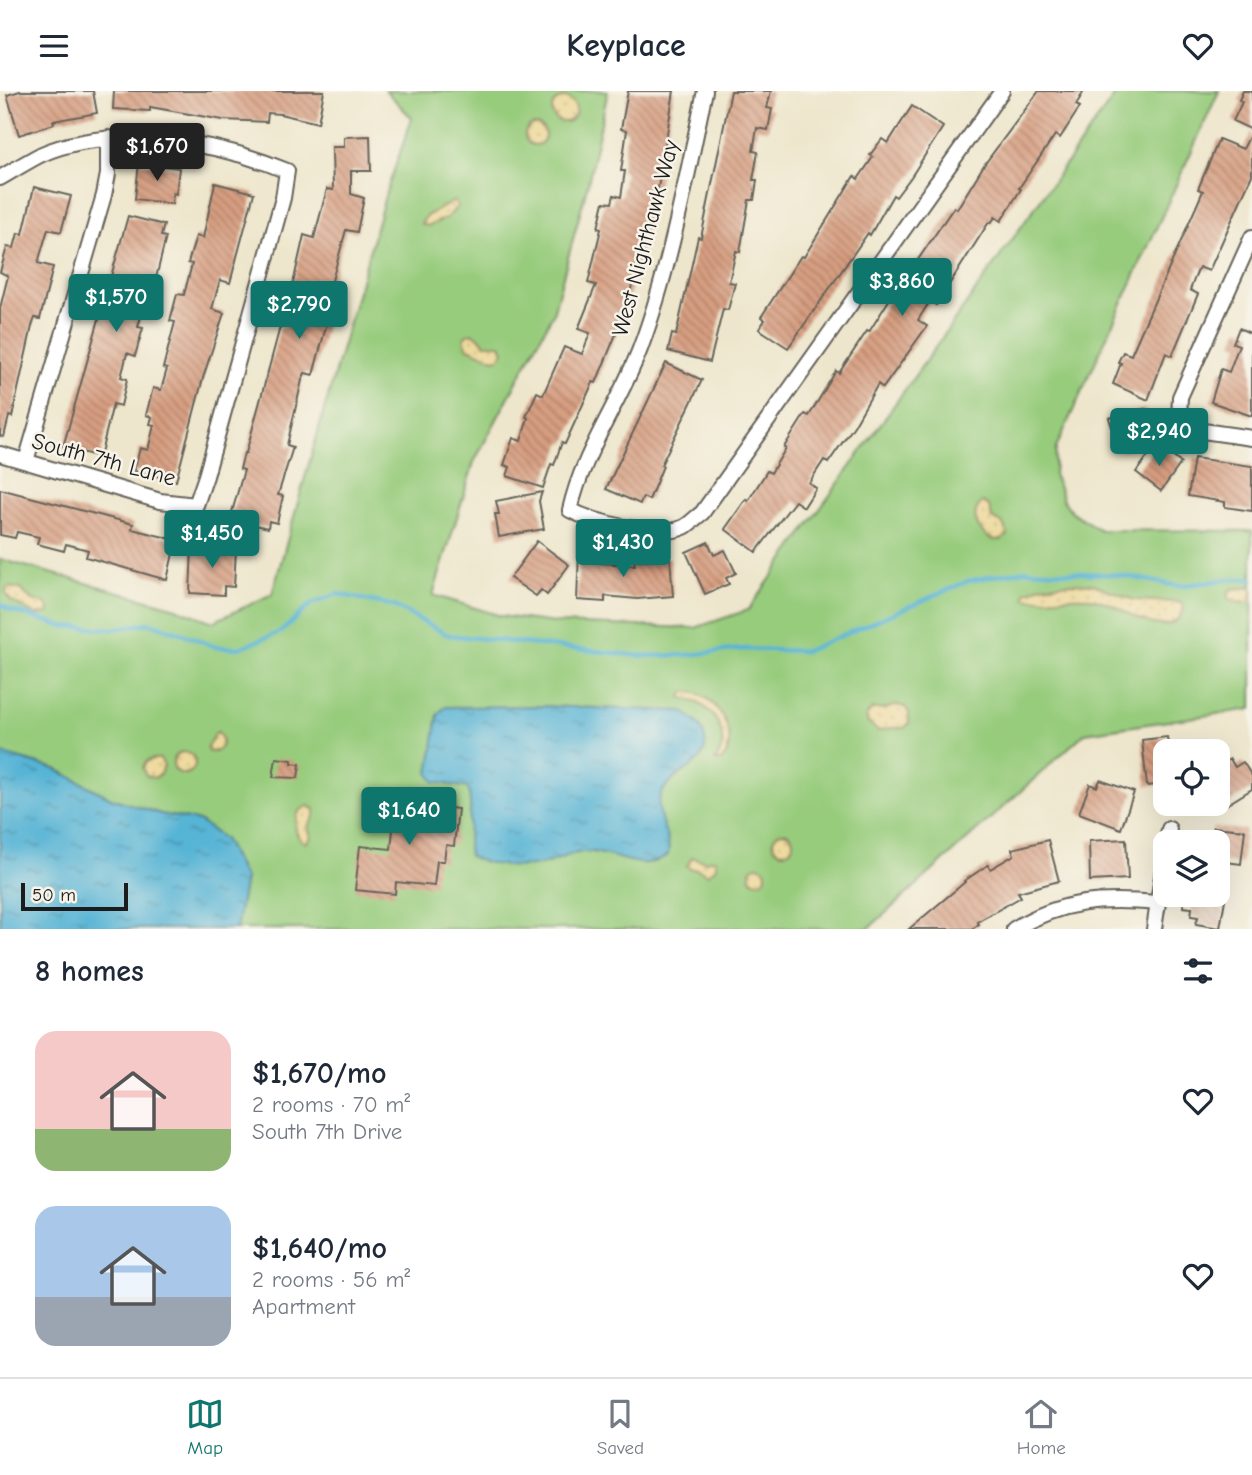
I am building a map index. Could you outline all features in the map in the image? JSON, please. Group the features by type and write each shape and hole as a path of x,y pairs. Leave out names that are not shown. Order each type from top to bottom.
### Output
{"street":[{"name":"West Nighthawk Way","path":"705,91 683,195 640,349 576,483 570,510 587,519 666,532 684,527 702,513 1003,91"},
{"name":"South 7th Lane","path":"0,454 160,501 196,505 206,477 283,198 287,171 229,152 173,142 108,138"},
{"path":"0,178 43,154 108,138 108,174 104,195 26,461"},
{"path":"1252,237 1180,397 1179,419 1196,430 1252,438"},
{"path":"1014,929 1032,918 1085,902 1111,899 1153,903"},
{"path":"1154,929 1157,907"}],"green space":[{"path":"386,91 608,91 588,183 553,314 474,462 433,595 501,616 555,623 695,628 748,610 1118,91 1219,91 1056,448 1054,474 1063,500 1072,512 1100,530 1252,531 1252,709 1085,733 868,929 0,929 0,559 173,607 213,622 272,594 385,196 412,118"}],"sand":[{"path":"564,98 573,101 576,110 573,119 564,122 555,119 552,110 555,101"},
{"path":"535,125 542,128 545,135 542,142 535,145 528,142 525,135 528,128"},
{"path":"454,201 458,206 447,218 428,226 421,224 426,216"},
{"path":"471,333 485,344 501,344 504,352 501,357 494,359 468,348 464,340 466,335"},
{"path":"983,502 989,506 992,518 1002,523 1008,535 1001,540 994,540 984,534 977,524 976,512"},
{"path":"1093,584 1134,600 1178,602 1184,609 1178,619 1171,624 1162,625 1153,624 1113,605 1089,598 1025,598 1026,592 1041,586"},
{"path":"10,587 20,589 32,600 45,603 49,613 36,615 11,601 6,595 6,590"},
{"path":"1252,587 1252,603 1236,602 1229,598 1228,593 1232,589"},
{"path":"685,692 707,698 723,717 729,741 727,752 721,761 715,761 722,745 717,721 706,708 681,697"},
{"path":"897,705 905,707 909,713 909,724 904,728 878,731 868,723 866,716 872,709"},
{"path":"218,732 222,739 221,746 209,752 207,748"},
{"path":"184,752 192,755 195,763 192,771 184,774 176,771 173,763 176,755"},
{"path":"151,759 160,759 164,766 161,773 155,778 146,776 143,769 145,764"},
{"path":"308,806 315,809 315,815 308,827 311,837 306,843 297,833 296,820 299,811"},
{"path":"783,832 790,835 793,842 790,849 783,852 776,849 773,842 776,835"},
{"path":"692,857 704,861 716,859 716,867 708,874 690,869 687,866"},
{"path":"755,866 761,866 766,874 764,880 755,882 750,877 750,871"}],"water":[{"path":"544,706 682,711 697,723 704,735 704,750 693,765 668,784 659,802 668,842 668,855 650,863 640,863 601,853 584,852 521,867 493,864 469,856 468,788 435,782 429,774 438,714 445,707"},
{"path":"0,753 56,769 111,798 161,814 199,821 224,839 245,879 236,929 0,929"}],"building":[{"path":"20,91 93,91 97,113 53,121 54,124 19,135 7,95"},
{"path":"114,91 324,91 318,123 268,113 267,122 223,120 150,107 150,111 113,109"},
{"path":"628,91 674,91 658,188 655,188 626,310 596,383 593,382 565,444 562,442 543,488 507,476 510,467 504,465 513,438 521,441 528,418 526,417 537,392 543,395 564,347 582,354 590,333 578,329 596,285 588,283 601,229 598,228 604,202 612,203 614,195 621,197 625,171 621,171 627,130 621,129"},
{"path":"731,91 771,91 767,108 772,109 768,130 757,128 753,151 758,152 753,180 757,180 754,200 749,200 740,252 736,251 729,282 735,283 728,310 723,309 710,362 668,351 672,334 676,335 698,237 701,238"},
{"path":"1039,91 1084,91 1076,105 1080,107 1060,138 1055,135 1019,188 1021,189 1001,221 995,217 989,222 936,305 930,301 918,320 927,326 883,388 878,384 854,426 828,463 824,460 809,483 816,488 804,507 795,501 756,552 725,529 746,499 748,501 767,471 771,473 805,414 809,416 836,371 839,373 867,331 869,332 913,262 915,264 954,207 957,209 984,165"},
{"path":"1243,91 1252,91 1252,130 1233,121 1242,102 1239,100"},
{"path":"912,106 943,127 911,177 896,197 893,195 870,235 868,233 788,348 759,329 765,320 761,317 801,256 804,257 854,176 858,179 882,139 888,143"},
{"path":"1252,131 1252,175 1209,271 1199,267 1190,290 1198,294 1172,356 1166,353 1148,400 1113,384 1121,363 1118,362 1123,352 1131,355 1203,191 1198,189 1219,139 1243,149"},
{"path":"370,136 371,171 351,171 351,194 364,198 357,232 346,230 329,284 323,311 330,312 313,375 305,373 302,380 287,445 293,447 278,495 283,496 277,523 269,521 268,528 230,519 244,470 240,469 244,453 280,327 283,328 304,235 314,238 327,189 333,190 332,147 344,147 344,137"},
{"path":"139,163 179,168 172,204 135,199"},
{"path":"215,183 254,193 230,283 220,280 212,309 224,313 203,378 176,481 134,471 140,448 148,450 154,425 150,424 152,417 146,415 153,388 161,390 167,369 163,368 175,322 170,321 177,294 184,295 192,264 188,263 196,236 203,238"},
{"path":"34,187 71,196 61,232 48,229 38,263 53,267 40,319 35,318 32,326 12,417 9,416 4,437 0,436 0,308 8,276 0,272 7,247 14,248 18,233 23,234"},
{"path":"128,216 164,225 161,236 166,237 149,307 144,306 138,327 143,328 135,356 127,353 121,377 127,379 121,406 113,404 100,457 63,447"},
{"path":"1239,328 1252,334 1252,416 1211,402 1221,369 1229,372 1239,345 1233,343"},
{"path":"666,363 702,380 661,465 663,466 649,500 643,497 640,504 606,489"},
{"path":"1145,409 1153,443 1120,451 1109,418"},
{"path":"1157,444 1181,463 1161,491 1136,472"},
{"path":"1194,458 1252,466 1252,511 1225,507 1225,502 1188,496"},
{"path":"0,489 133,524 132,529 176,540 167,580 86,557 88,550 66,544 64,551 37,544 39,537 17,532 15,538 0,535"},
{"path":"542,492 539,501 544,529 499,537 496,501"},
{"path":"537,541 569,565 547,595 541,590 536,596 510,578"},
{"path":"708,542 714,555 725,550 736,573 726,578 729,584 705,594 686,552"},
{"path":"192,547 236,549 234,587 224,586 224,595 190,593"},
{"path":"579,551 600,552 600,563 635,565 634,561 670,558 673,596 637,599 605,596 605,602 577,600"},
{"path":"1167,737 1153,739 1153,785 1147,786 1142,740"},
{"path":"276,758 300,764 298,778 273,777"},
{"path":"1230,759 1235,767 1243,762 1252,776 1252,789 1230,803"},
{"path":"1100,780 1134,792 1121,829 1079,813 1090,784 1097,787"},
{"path":"421,794 444,797 443,807 458,809 454,846 446,845 444,861 437,861 434,886 396,882 395,894 355,890 360,846 391,849 396,801 420,804"},
{"path":"1213,827 1245,830 1241,864 1230,863 1230,830 1213,830"},
{"path":"1126,839 1128,879 1090,881 1089,841"},
{"path":"1048,840 1059,881 1018,892 1021,897 977,922 979,924 972,929 909,929 964,881 988,865 990,869 1014,855 1012,849"},
{"path":"1183,907 1224,907 1220,928 1196,924 1198,917 1191,916 1192,908"}],"waterway":[{"path":"0,604 10,610 62,626 113,629 149,623 216,647 239,648 281,632 311,604 338,594 394,606 448,635 641,656 687,655 743,649 806,651 968,581 1026,570 1118,575 1179,586 1252,579"}]}
